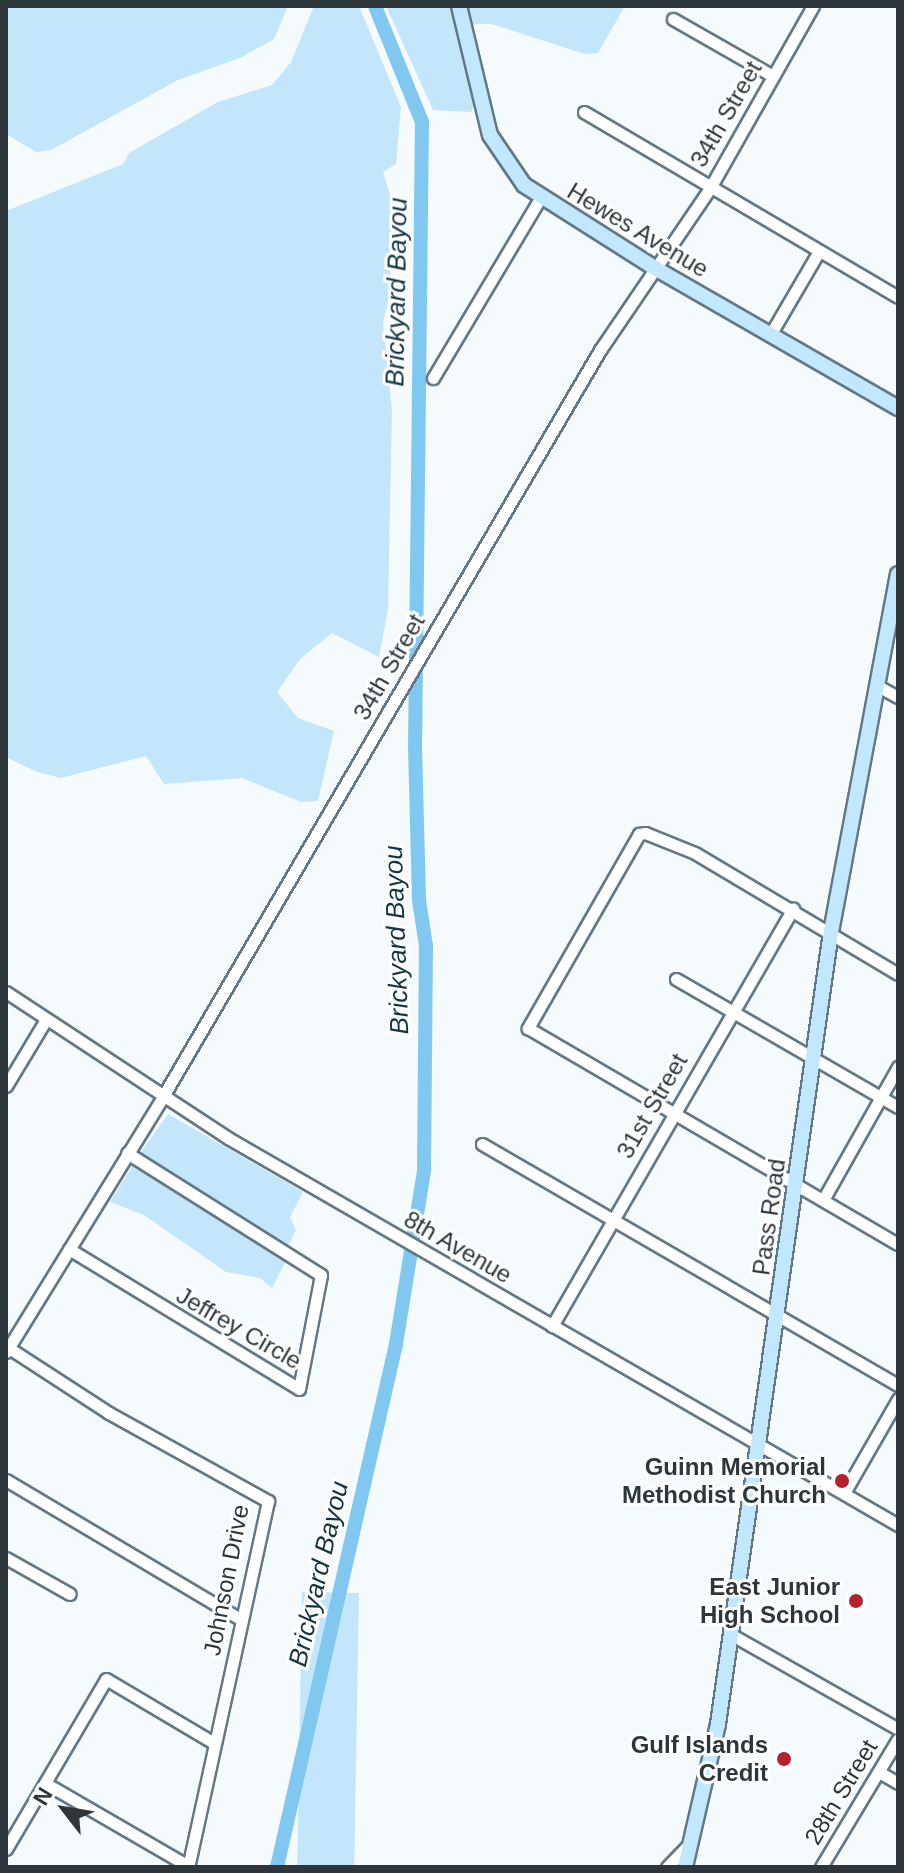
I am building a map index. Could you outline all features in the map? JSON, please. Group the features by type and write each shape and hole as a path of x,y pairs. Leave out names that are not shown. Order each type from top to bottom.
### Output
{"main road":[{"name":"Hewes Avenue","path":"459,6 490,135 514,175 541,197 653,267 898,408"},
{"name":"Pass Road","path":"685,1867 732,1635 831,932 898,574"}],"street":[{"name":"34th Street","path":"7,1350 162,1098 653,267 710,188 813,6"},
{"path":"673,19 773,76"},
{"path":"584,112 898,297"},
{"path":"433,378 541,197"},
{"path":"770,335 819,251"},
{"path":"876,685 898,697"},
{"path":"898,974 695,853 645,833 631,847 528,1028 671,1115 898,1244"},
{"name":"31st Street","path":"552,1326 671,1115 793,909"},
{"path":"676,979 898,1107"},
{"name":"8th Avenue","path":"6,992 162,1098 427,1255 759,1442 898,1525"},
{"path":"6,1086 45,1021"},
{"path":"823,1200 898,1067"},
{"path":"482,1144 898,1385"},
{"name":"Jeffrey Circle","path":"69,1249 299,1389 321,1275 127,1153"},
{"name":"Johnson Drive","path":"7,1350 109,1413 268,1501 188,1867"},
{"path":"844,1493 898,1399"},
{"path":"6,1480 242,1620"},
{"path":"6,1558 70,1594"},
{"path":"732,1635 898,1729"},
{"path":"6,1849 11,1830 45,1783 106,1679 214,1743"},
{"name":"28th Street","path":"821,1867 898,1739"},
{"path":"879,1772 898,1783"},
{"path":"45,1783 188,1867"},
{"path":"667,1867 689,1844"}],"shaded area":[{"path":"6,6 288,6 274,39 240,58 178,80 51,150 36,152 6,134"},
{"path":"314,6 359,6 401,107 396,164 383,172 391,198 390,293 383,323 392,411 388,609 379,657 332,633 300,659 277,692 298,718 334,731 318,801 301,802 242,778 164,784 146,756 61,778 37,772 6,757 6,211 123,164 129,153 218,102 272,85 291,62"},
{"path":"386,6 454,6 475,104 471,112 433,110"},
{"path":"463,6 625,6 598,53 585,54 492,24 467,24"},
{"path":"168,1114 303,1192 290,1217 296,1230 287,1248 140,1153"},
{"path":"133,1165 287,1259 272,1288 260,1278 226,1272 144,1215 110,1202"},
{"path":"302,1592 359,1593 354,1867 297,1867"}],"waterway":[{"name":"Brickyard Bayou","path":"277,1867 396,1344 424,1171 426,946 419,900 415,747 422,122 375,6"}],"place":[{"name":"Guinn Memorial Methodist Church","path":"842,1481"},
{"name":"East Junior High School","path":"856,1601"},
{"name":"Gulf Islands Credit","path":"784,1759"}]}
